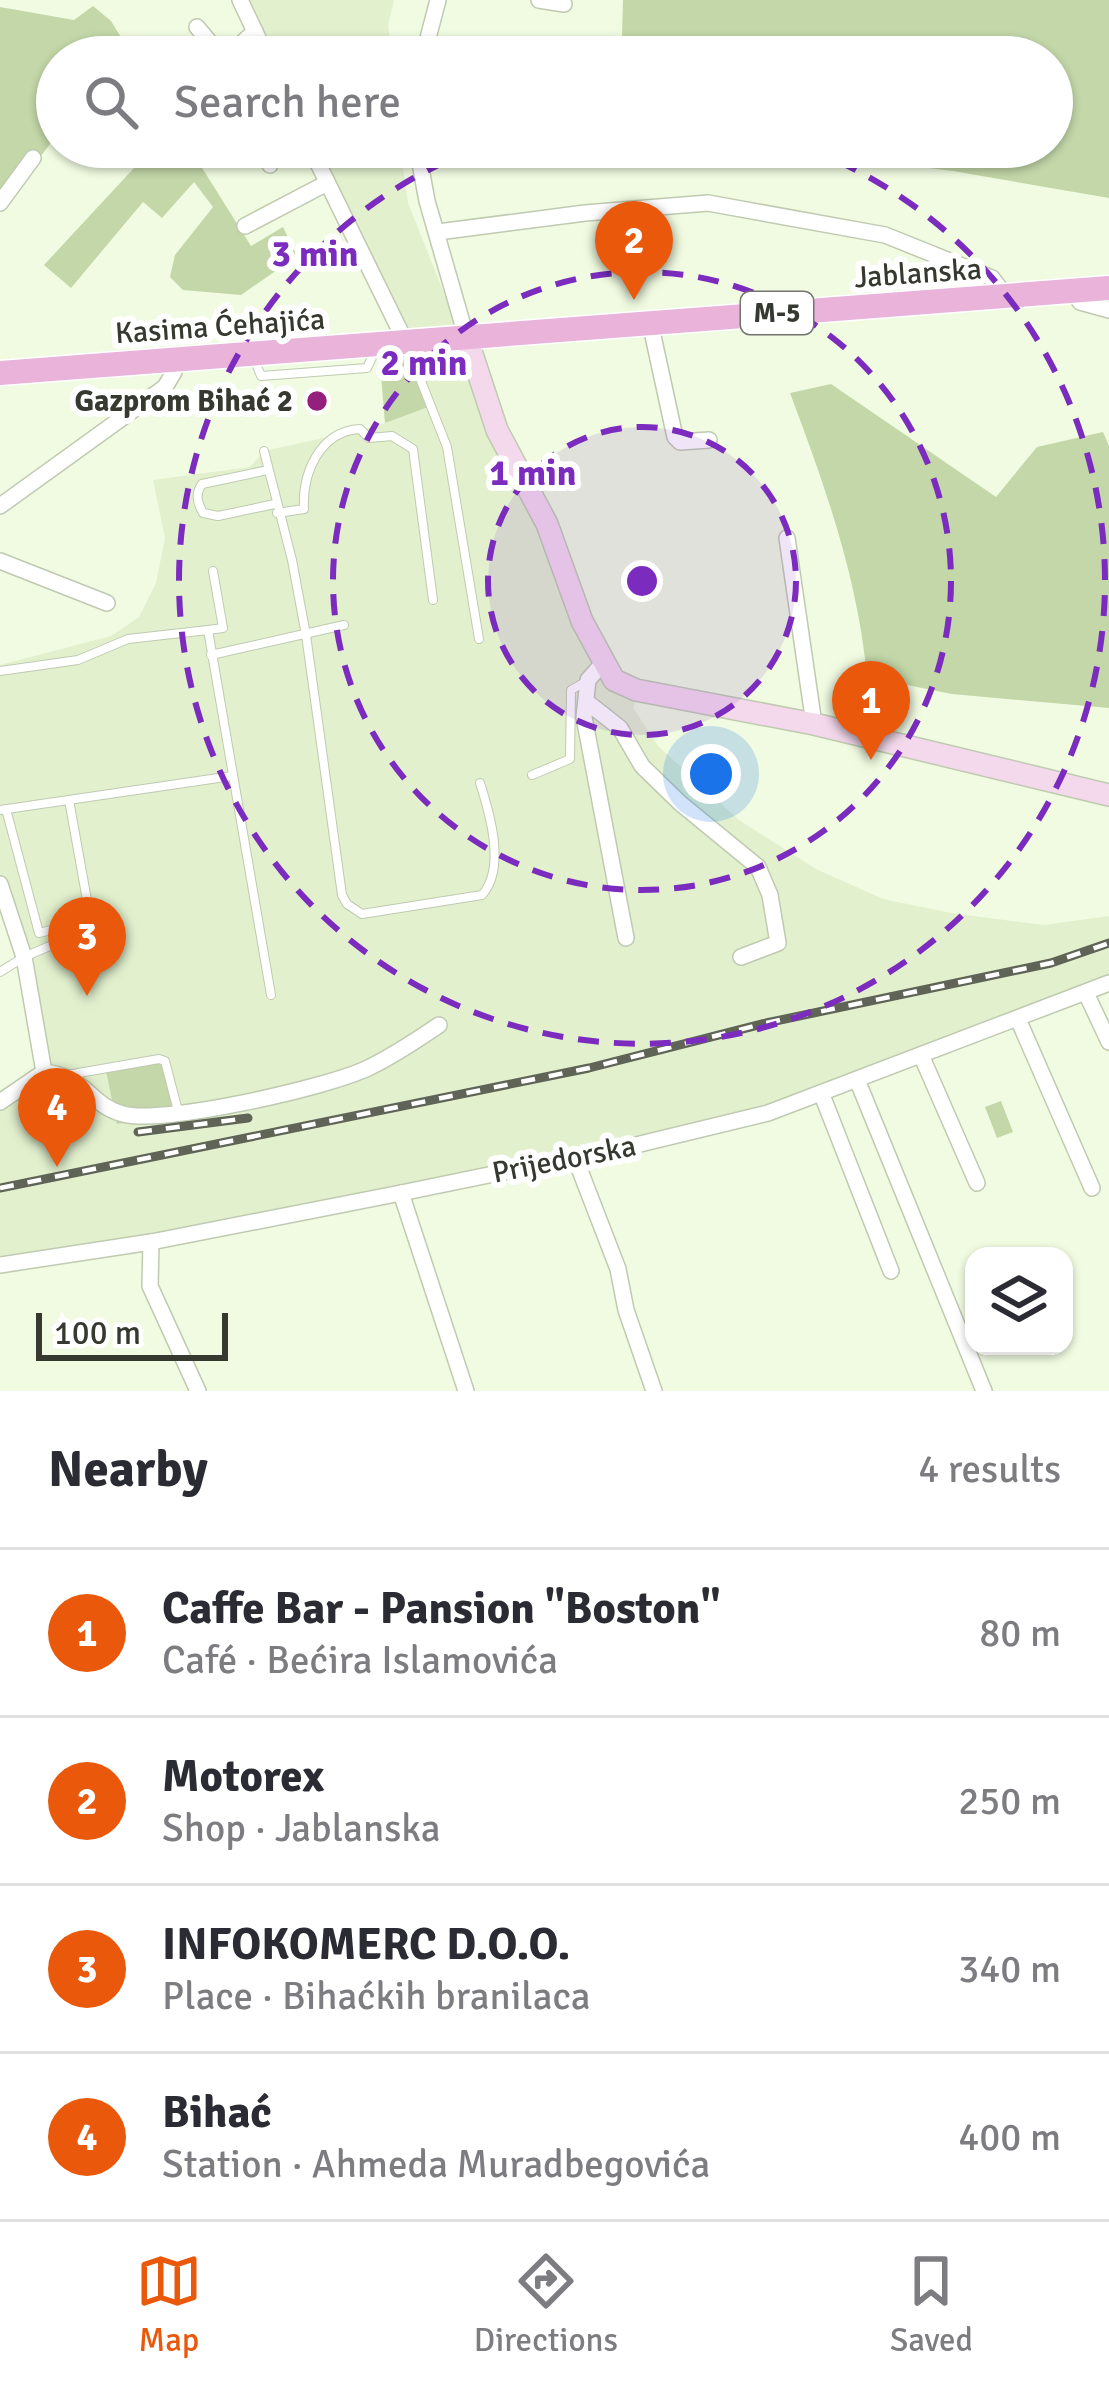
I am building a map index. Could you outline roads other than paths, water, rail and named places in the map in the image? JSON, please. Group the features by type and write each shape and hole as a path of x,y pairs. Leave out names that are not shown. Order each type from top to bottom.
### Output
{"main road":[{"name":"Jablanska","path":"455,337 1109,288"},
{"name":"Kasima Ćehajića","path":"0,373 455,337"}],"street":[{"path":"240,0 257,36"},
{"path":"429,36 438,0"},
{"path":"539,0 564,4"},
{"path":"197,27 205,36"},
{"path":"249,36 255,31"},
{"path":"0,202 33,158"},
{"path":"320,168 405,341"},
{"path":"421,168 438,232 455,337 497,430 548,524 596,671 584,717 626,938"},
{"path":"245,226 328,183"},
{"path":"438,232 708,203 885,235 992,278 1006,296"},
{"path":"1074,291 1080,302 1109,310"},
{"path":"650,322 675,437 680,442 709,440"},
{"path":"0,506 165,387 175,360"},
{"path":"787,538 814,724"},
{"path":"0,561 107,603"},
{"path":"596,671 625,687 814,724 1109,795"},
{"path":"587,703 620,728 641,766 765,878 778,943 742,957"},
{"path":"0,884 24,957 44,1072"},
{"name":"Prijedorska","path":"0,1265 151,1242 710,1127 822,1095 1108,985"},
{"path":"1086,993 1109,1042"},
{"path":"1018,1019 1092,1188"},
{"path":"0,1102 44,1072 67,1075 121,1114 179,1112 365,1070 439,1024"},
{"path":"921,1055 977,1183"},
{"path":"858,1082 984,1391"},
{"path":"822,1095 891,1271"},
{"path":"574,1155 618,1269 626,1310 654,1391"},
{"path":"400,1193 466,1391"},
{"path":"151,1242 150,1286 198,1391"}],"lane":[{"path":"405,341 447,447 479,639"},
{"path":"268,470 202,484 197,491 202,512 218,516 304,508 302,486 322,445 348,429 360,429 369,438 392,436 413,449 434,600"},
{"path":"264,451 306,635 347,904 362,914 482,895 493,875 493,851 480,783"},
{"path":"0,671 78,660 128,640 223,628 213,571"},
{"path":"212,655 344,625"},
{"path":"208,630 272,995"},
{"path":"532,776 570,759 571,691 596,671"},
{"path":"91,925 39,933 3,810 232,776"},
{"path":"69,800 91,925 103,962"},
{"path":"14,922 32,916"},
{"path":"0,972 91,925"},
{"path":"67,1075 159,1059 165,1061 179,1112"}],"railway":[{"path":"0,1188 589,1068 766,1023 1051,963 1109,943"},
{"path":"138,1132 248,1118"}],"place":[{"name":"Motorex","path":"634,300"},
{"name":"Gazprom Bihać 2","path":"317,401"},
{"name":"Caffe Bar - Pansion \"Boston\"","path":"871,760"},
{"name":"INFOKOMERC D.O.O.","path":"87,996"},
{"name":"Bihać","path":"57,1167"}]}
